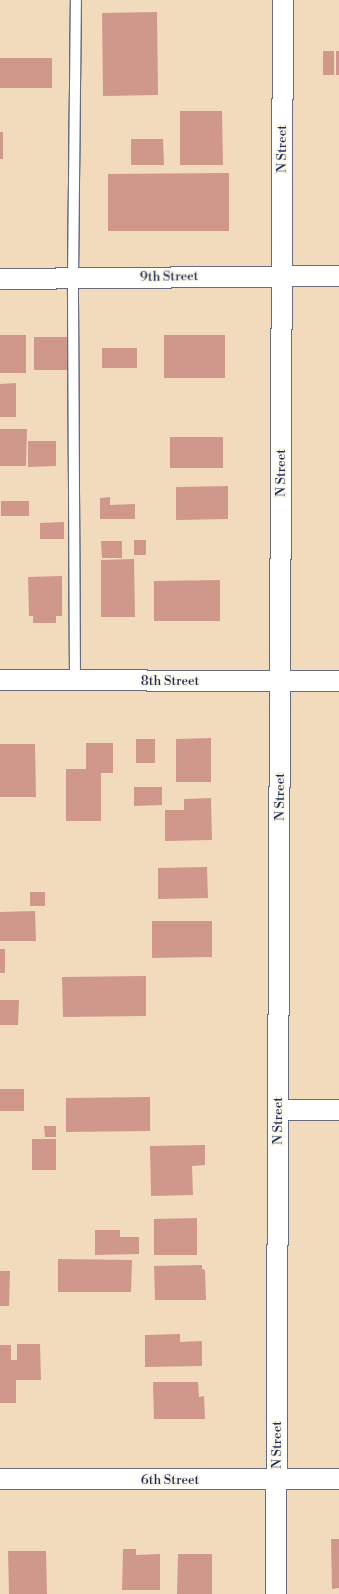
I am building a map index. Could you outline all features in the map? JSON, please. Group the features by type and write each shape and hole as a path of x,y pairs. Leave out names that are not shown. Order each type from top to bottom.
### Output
{"street":[{"name":"N Street","path":"276,1594 283,0"},
{"name":"9th Street","path":"0,279 339,276"},
{"name":"8th Street","path":"0,680 339,681"},
{"path":"278,1110 339,1110"},
{"name":"6th Street","path":"0,1479 339,1479"}],"lane":[{"path":"75,680 73,278 76,0"}],"building":[{"path":"157,12 158,95 103,96 102,13"},
{"path":"323,51 334,51 334,75 323,75"},
{"path":"336,51 339,51 339,75 336,75"},
{"path":"0,58 52,58 52,88 0,88"},
{"path":"180,111 222,111 223,165 180,165"},
{"path":"0,132 3,132 3,159 0,159"},
{"path":"131,139 163,139 164,165 131,165"},
{"path":"229,173 229,231 108,231 108,174"},
{"path":"0,335 26,335 26,373 0,373"},
{"path":"164,335 225,335 225,378 164,378"},
{"path":"34,337 71,337 71,370 34,370"},
{"path":"102,348 137,348 137,368 102,368"},
{"path":"16,383 16,417 0,417 0,384"},
{"path":"0,429 27,429 26,466 0,466"},
{"path":"170,437 223,437 223,468 170,468"},
{"path":"28,441 56,441 56,466 28,467"},
{"path":"228,486 228,519 176,520 176,487"},
{"path":"110,497 110,505 135,504 135,519 100,519 100,498"},
{"path":"1,501 29,501 29,516 1,516"},
{"path":"64,522 64,539 40,539 40,523"},
{"path":"134,540 146,540 146,555 134,555"},
{"path":"101,541 122,541 122,558 102,558"},
{"path":"134,559 135,617 101,617 101,560"},
{"path":"62,576 62,616 56,616 56,623 33,623 33,616 29,616 28,577"},
{"path":"220,580 220,621 154,621 154,581"},
{"path":"211,738 211,782 176,782 176,739"},
{"path":"136,739 155,739 155,763 136,763"},
{"path":"86,743 113,743 113,773 101,773 101,821 66,821 66,769 86,769"},
{"path":"0,744 35,744 36,797 0,797"},
{"path":"134,787 162,787 162,805 134,806"},
{"path":"211,798 212,840 165,841 165,810 184,810 184,799"},
{"path":"207,867 208,898 158,899 158,868"},
{"path":"30,892 45,892 45,906 30,906"},
{"path":"35,911 36,941 0,941 0,912"},
{"path":"152,921 212,921 212,957 152,958"},
{"path":"0,949 5,949 5,973 0,973"},
{"path":"146,976 146,1016 63,1017 62,977"},
{"path":"0,1000 19,1000 18,1025 0,1025"},
{"path":"0,1089 24,1089 24,1111 0,1111"},
{"path":"150,1097 150,1131 66,1132 66,1098"},
{"path":"44,1126 56,1126 56,1137 45,1137"},
{"path":"32,1139 56,1139 56,1170 32,1170"},
{"path":"205,1145 205,1165 192,1166 193,1195 151,1196 150,1146"},
{"path":"197,1218 197,1255 154,1255 154,1219"},
{"path":"95,1230 120,1230 120,1237 139,1237 139,1254 95,1255"},
{"path":"58,1259 132,1260 131,1292 58,1292"},
{"path":"202,1265 202,1269 205,1270 206,1300 155,1300 154,1266"},
{"path":"0,1271 10,1271 9,1306 0,1306"},
{"path":"180,1334 180,1342 202,1341 202,1366 145,1367 145,1335"},
{"path":"17,1344 40,1344 41,1380 16,1380 16,1403 0,1403 0,1345 11,1345 11,1360 17,1360"},
{"path":"153,1382 198,1382 199,1397 204,1396 205,1419 154,1419"},
{"path":"331,1539 339,1539 339,1588 332,1589"},
{"path":"123,1549 136,1549 136,1555 160,1554 160,1590 122,1590"},
{"path":"8,1551 46,1551 47,1594 9,1594"},
{"path":"178,1554 212,1554 212,1594 177,1594"}]}
